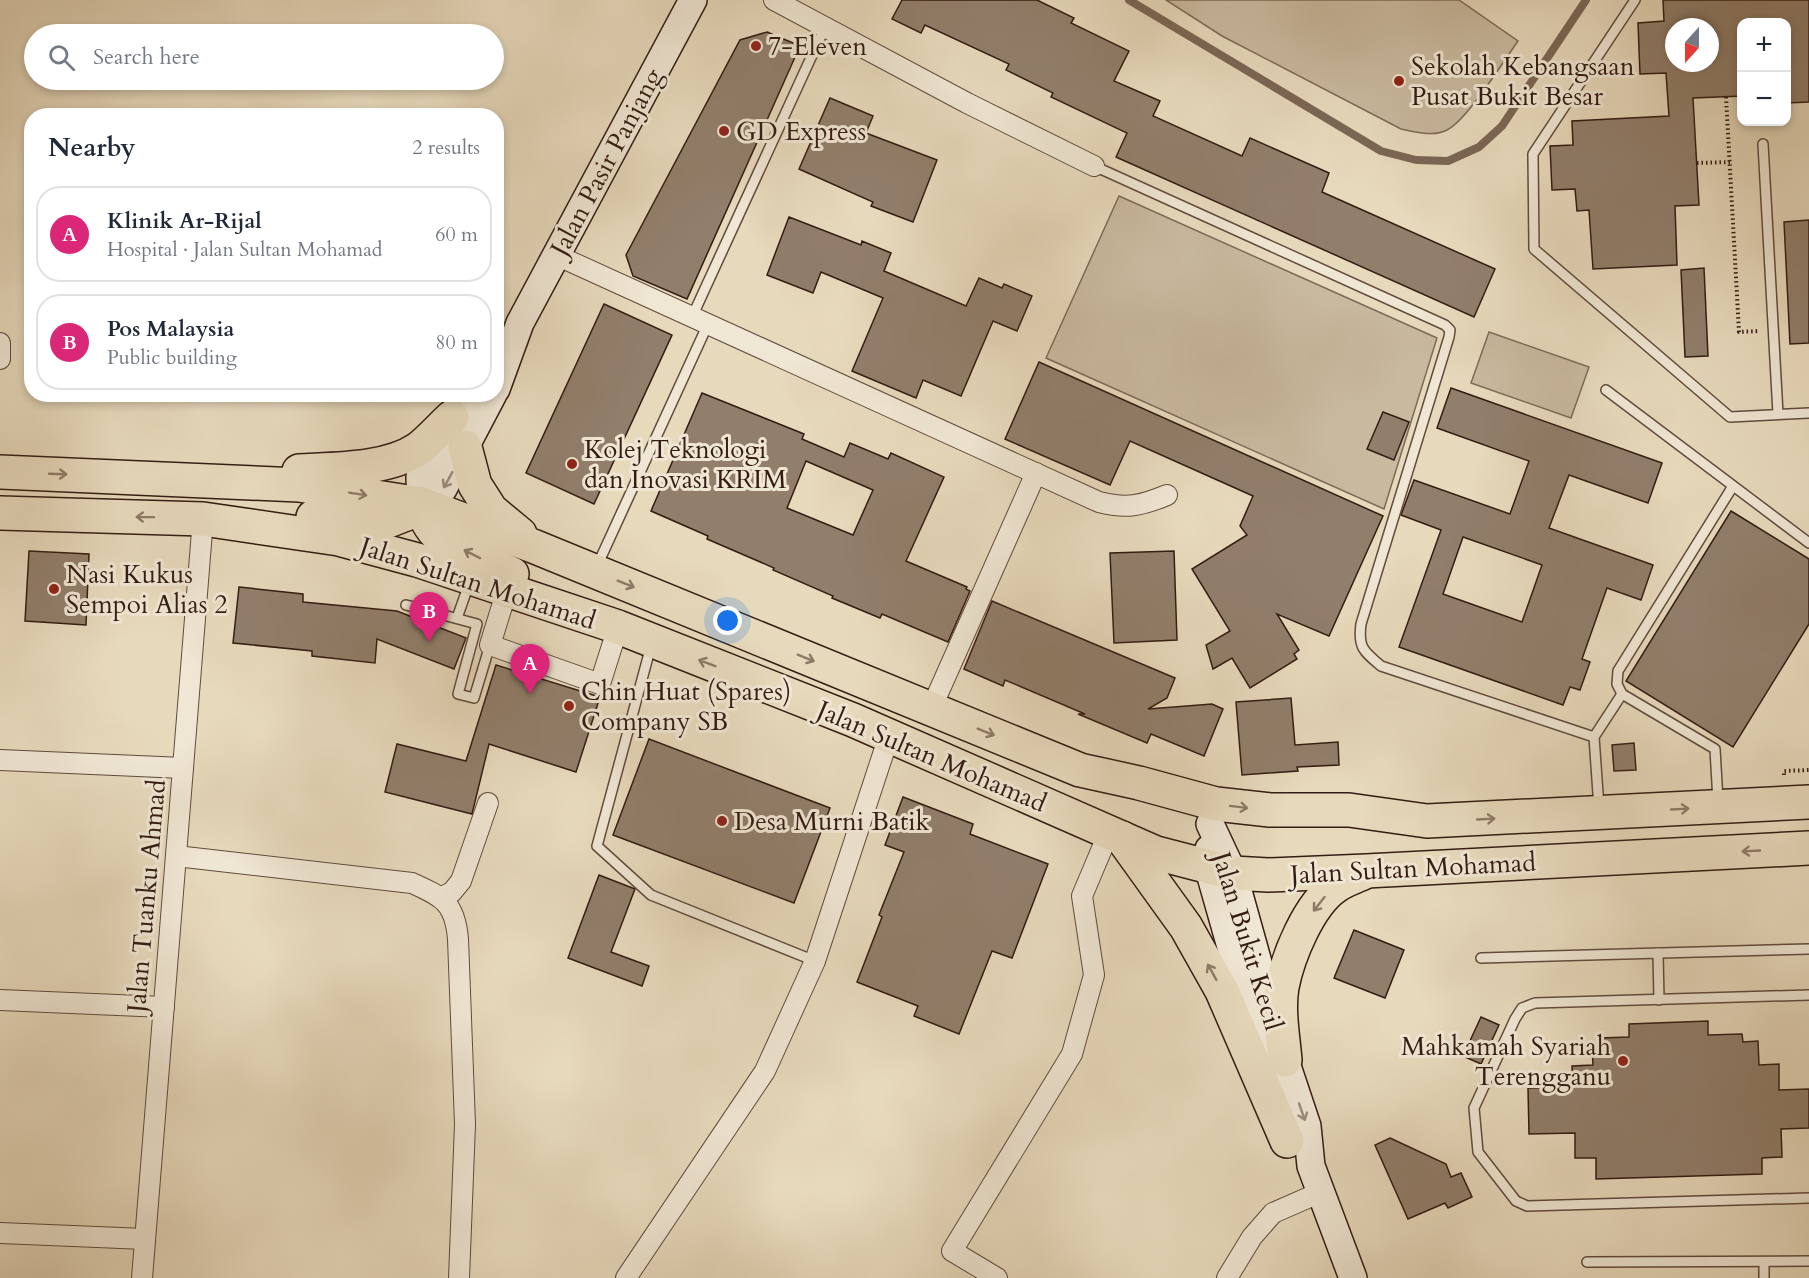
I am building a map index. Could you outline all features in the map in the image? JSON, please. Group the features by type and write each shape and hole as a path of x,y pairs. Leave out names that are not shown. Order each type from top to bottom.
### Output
{"highway":[{"path":"147,477 346,468 377,464 418,449 458,406"},
{"path":"465,447 475,485 491,510 533,546"},
{"name":"Jalan Sultan Mohamad","path":"0,472 299,485 420,504 533,546 1080,770 1216,804 1270,810 1349,810 1427,821 1809,802"},
{"path":"203,519 284,516 388,521 406,514 420,504 432,531 440,537 618,627"},
{"name":"Jalan Sultan Mohamad","path":"0,513 203,519 339,539 471,578 618,627 889,736 1156,853 1220,869 1268,875 1809,848"},
{"path":"1080,770 1210,824 1250,831 1292,831 1427,821"},
{"path":"1115,835 1186,927 1222,991 1287,1140"},
{"path":"1285,1060 1282,987 1296,941 1316,906 1334,887 1366,871"}],"main road":[{"name":"Jalan Pasir Panjang","path":"504,367 520,324 693,0"},
{"name":"Jalan Pasir Panjang","path":"504,341 520,324"},
{"path":"420,504 443,489 489,402"},
{"path":"420,504 420,477 458,406"},
{"name":"Jalan Bukit Kecil","path":"1210,824 1287,1140 1311,1166"},
{"name":"Jalan Bukit Kecil","path":"1220,869 1307,1126 1311,1166 1353,1278"}],"street":[{"path":"774,0 967,103 1094,166"},
{"path":"556,255 1099,502 1119,507 1136,506 1167,495"},
{"path":"0,343 0,359"},
{"path":"931,709 1036,473"},
{"name":"Jalan Tuanku Ahmad","path":"142,1278 203,519"},
{"path":"507,591 490,645 600,684 618,627"},
{"path":"627,1278 765,1071 815,961 889,736"},
{"path":"0,760 183,768"},
{"path":"442,897 452,892 460,881 488,803"},
{"path":"997,1278 952,1251 1071,1054 1094,975 1082,896 1115,835"},
{"path":"176,856 412,883 442,897 457,920 458,939 465,1124 459,1278"},
{"path":"0,1000 164,1007"},
{"path":"1227,1278 1252,1237 1273,1213 1321,1192"},
{"path":"0,1233 145,1239"}],"lane":[{"path":"1635,0 1533,154 1534,249 1730,417 1809,413"},
{"path":"595,571 825,27"},
{"path":"1763,144 1778,414"},
{"path":"1094,166 1445,325 1450,330 1360,624 1359,640 1366,654 1381,666 1594,737"},
{"path":"1606,390 1809,543"},
{"path":"1719,807 1715,748 1622,694 1617,684 1618,671 1732,486"},
{"path":"457,618 471,578"},
{"path":"406,605 477,624 458,694 474,699 490,645"},
{"path":"652,641 597,846 651,895 815,961"},
{"path":"1599,813 1594,737 1622,694"},
{"path":"1481,958 1809,949"},
{"path":"1658,953 1659,1000"},
{"path":"1809,995 1535,1003 1522,1008 1515,1018 1474,1108 1478,1152 1516,1201 1527,1206 1809,1198"},
{"path":"1587,1262 1809,1261"},
{"path":"1764,1262 1764,1278"}],"path":[{"path":"1726,97 1739,332 1769,331"},
{"path":"1697,163 1730,162"},
{"path":"1784,771 1809,770"}],"shaded area":[{"name":"Sekolah Kebangsaan Pusat Bukit Besar","path":"1166,0 1459,0 1518,41 1474,103 1455,124 1442,132 1424,133 1401,129 1222,36"},
{"path":"1119,196 1437,338 1384,509 1046,358"},
{"path":"1489,332 1589,367 1571,418 1471,383"}],"building":[{"path":"902,0 1037,0 1074,18 1071,23 1129,51 1114,81 1160,101 1153,116 1242,156 1250,138 1329,173 1322,192 1495,269 1474,317 1116,157 1127,133 1051,97 1053,93 1006,70 1009,64 925,25 921,33 892,19"},
{"path":"1663,0 1809,0 1809,102 1791,103 1791,18 1737,18 1737,96 1693,98 1699,205 1675,206 1677,265 1593,269 1589,210 1577,211 1575,189 1552,190 1550,146 1573,145 1572,121 1669,116 1666,73 1640,74 1638,23 1664,21"},
{"path":"767,32 800,46 687,299 633,276 626,255 740,40"},
{"path":"830,98 873,116 866,133 937,160 913,222 871,206 873,202 799,169"},
{"path":"789,217 861,245 862,241 891,253 884,271 966,306 979,278 1002,288 1004,284 1032,296 1017,331 993,321 961,396 923,380 916,398 852,371 883,298 821,272 813,293 767,275"},
{"path":"1809,220 1809,343 1790,344 1784,222"},
{"path":"1704,268 1708,356 1685,357 1681,270"},
{"path":"604,304 672,335 594,504 526,473"},
{"path":"1039,362 1383,516 1329,636 1277,614 1299,650 1294,654 1297,659 1250,688 1232,658 1213,669 1206,645 1230,631 1192,569 1247,535 1240,526 1253,496 1130,441 1110,485 1005,439"},
{"path":"1451,388 1662,463 1648,503 1569,475 1549,528 1653,565 1641,600 1607,588 1582,659 1590,662 1580,690 1570,687 1563,705 1399,647 1441,530 1401,515 1414,480 1510,514 1529,461 1437,428","holes":["1463,537 1542,565 1522,622 1443,594"]},
{"path":"702,393 804,434 802,439 844,457 850,443 888,459 891,453 944,477 906,561 967,587 966,589 970,591 948,642 882,614 880,618 832,598 833,596 773,570 774,568 707,539 708,536 651,511","holes":["806,461 873,490 853,535 787,508"]},
{"path":"1383,412 1409,422 1394,460 1367,449"},
{"path":"1731,511 1809,559 1809,624 1733,747 1626,681"},
{"path":"29,551 89,554 86,625 25,621"},
{"path":"1174,551 1177,640 1114,643 1110,553"},
{"path":"239,587 303,594 303,602 397,611 466,638 454,669 377,639 375,663 312,656 312,651 233,643"},
{"path":"992,601 1175,678 1167,698 1148,709 1212,704 1223,709 1204,756 1151,734 1147,743 1005,680 1003,686 964,669"},
{"path":"496,665 600,697 576,772 489,744 472,814 385,792 397,744 466,761"},
{"path":"1291,698 1295,745 1338,742 1339,765 1297,767 1298,771 1242,775 1236,702"},
{"name":"Desa Murni Batik","path":"649,739 830,808 794,903 613,835"},
{"path":"1634,743 1636,770 1614,771 1612,745"},
{"path":"903,797 973,824 970,834 1048,864 1012,958 992,951 959,1034 914,1016 918,1006 857,982 882,917 879,915 904,852 885,845"},
{"path":"599,875 635,889 611,952 649,966 642,986 568,958"},
{"path":"1354,930 1404,950 1385,998 1334,978"},
{"path":"1481,1017 1499,1025 1481,1064 1463,1056"},
{"path":"1708,1021 1708,1035 1742,1034 1743,1042 1758,1041 1759,1065 1779,1064 1779,1090 1809,1089 1809,1128 1781,1129 1782,1157 1762,1158 1762,1174 1596,1179 1596,1158 1575,1158 1575,1133 1529,1134 1528,1088 1573,1087 1572,1066 1593,1065 1592,1046 1600,1046 1600,1038 1629,1037 1629,1024"},
{"path":"1390,1138 1446,1164 1451,1177 1461,1173 1472,1197 1448,1208 1445,1203 1408,1219 1375,1145"}],"waterway":[{"path":"1129,0 1381,151 1416,160 1448,161 1479,147 1502,126 1586,0"}],"place":[{"name":"7-Eleven","path":"756,46"},
{"name":"Sekolah Kebangsaan Pusat Bukit Besar","path":"1399,81"},
{"name":"GD Express","path":"724,131"},
{"name":"Kolej Teknologi dan Inovasi KRIM","path":"572,464"},
{"name":"Nasi Kukus Sempoi Alias 2","path":"54,589"},
{"name":"Pos Malaysia","path":"429,642"},
{"name":"Klinik Ar-Rijal","path":"530,694"},
{"name":"Chin Huat (Spares) Company SB","path":"569,706"},
{"name":"Desa Murni Batik","path":"722,821"},
{"name":"Mahkamah Syariah Terengganu","path":"1623,1061"}]}
